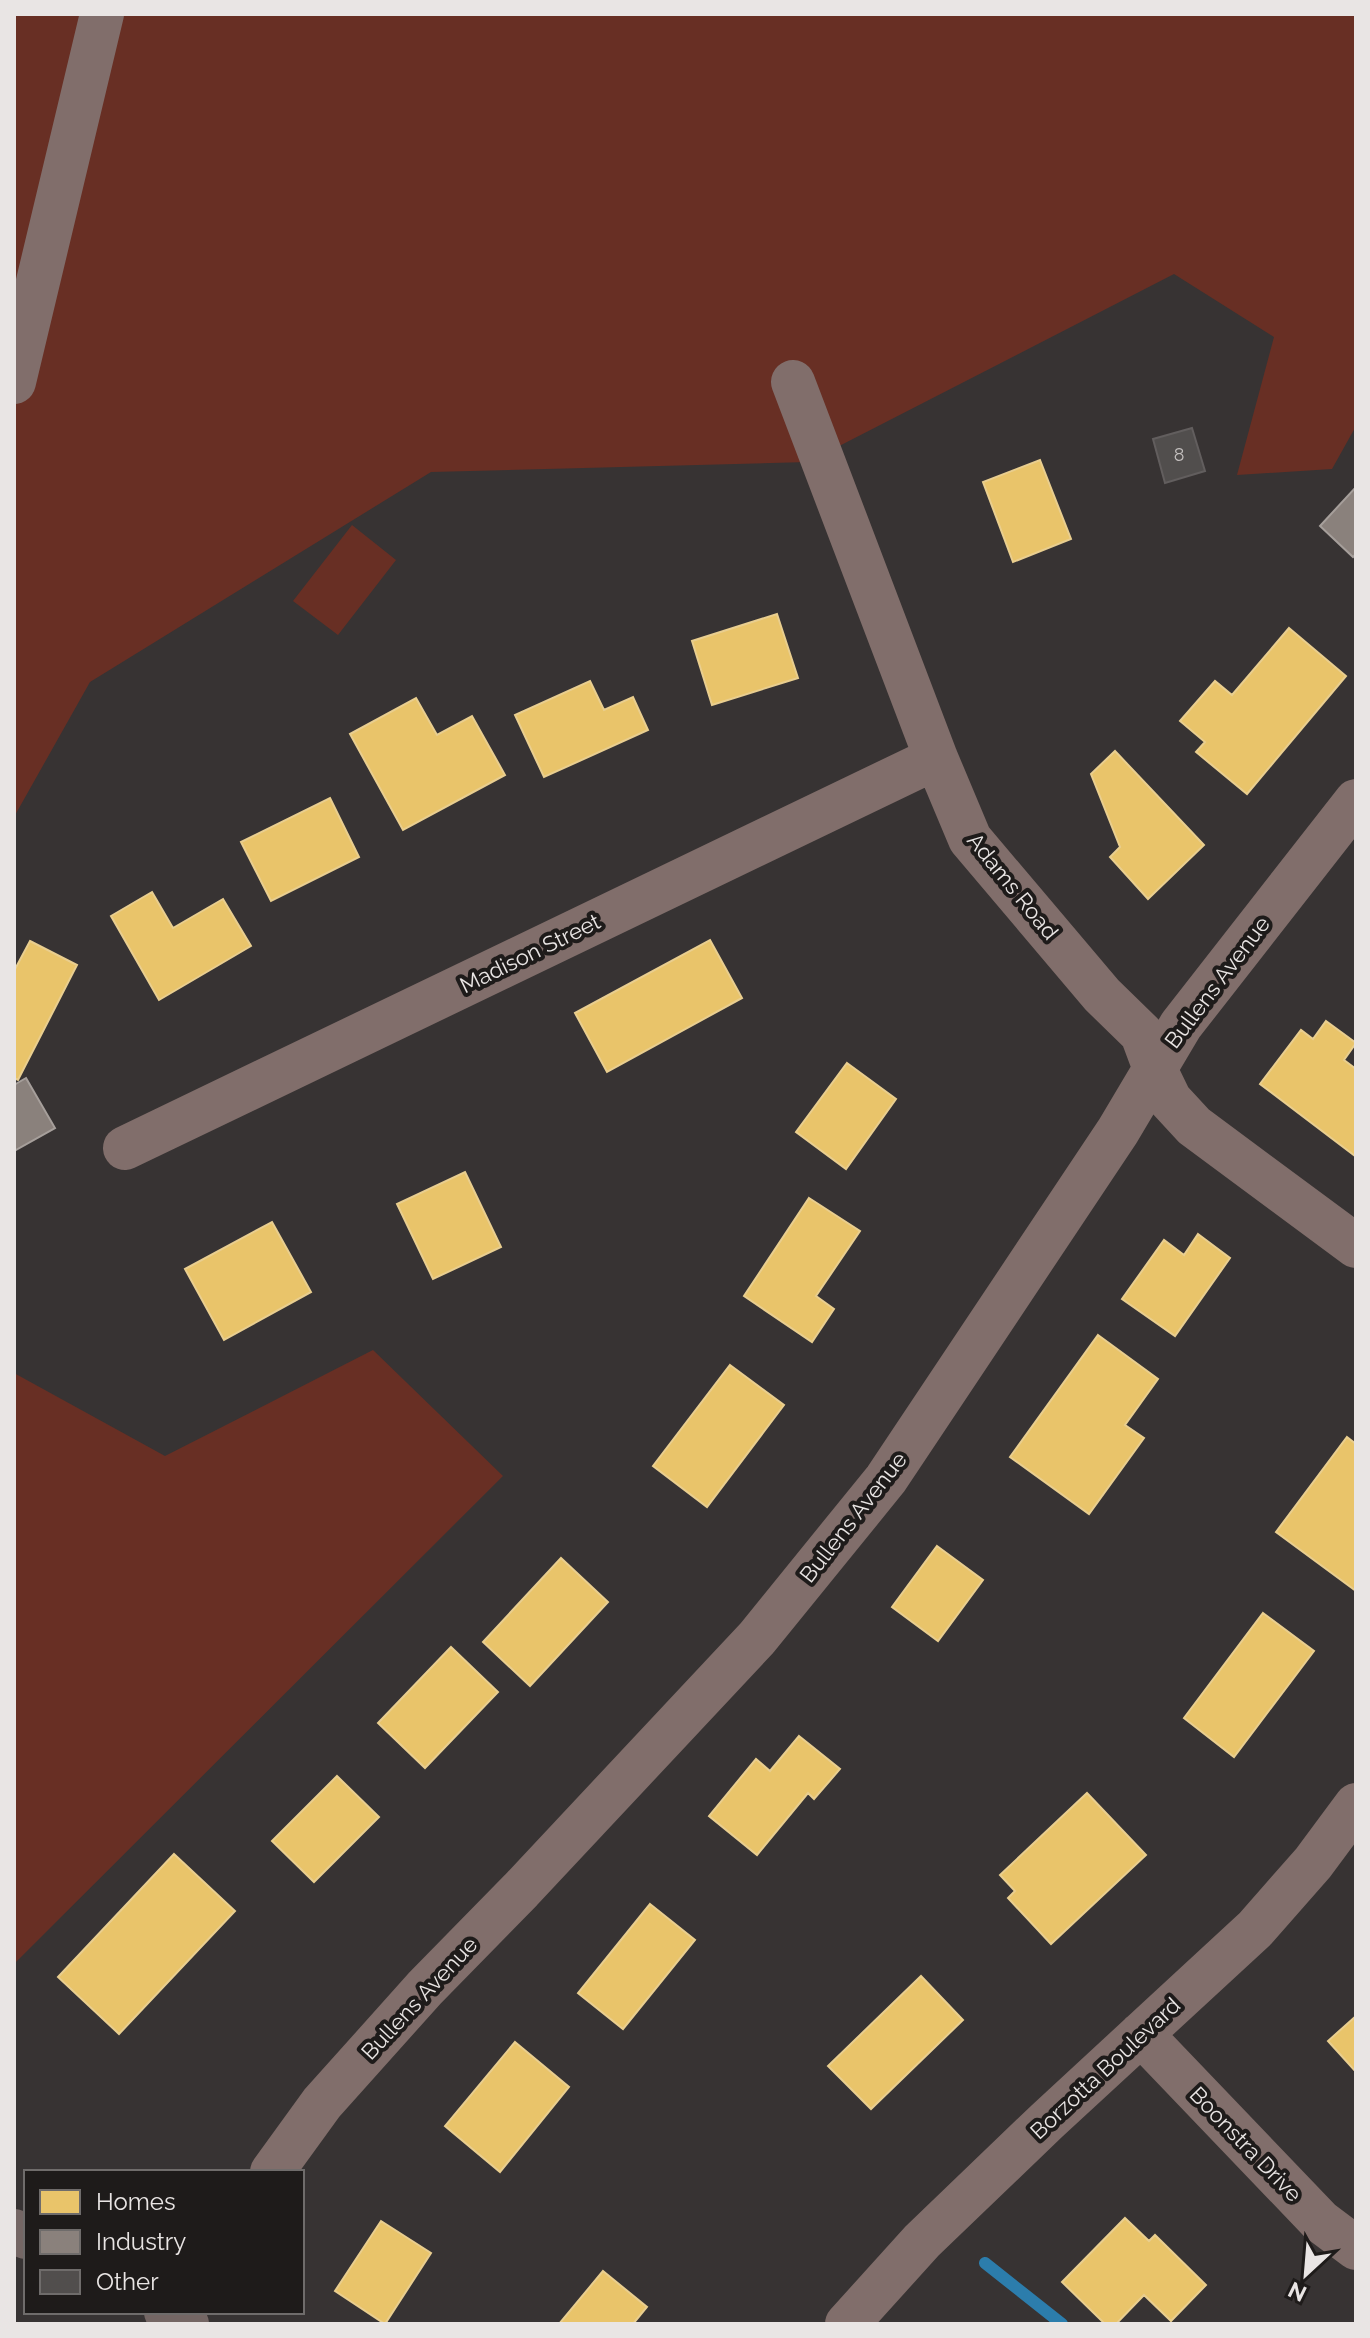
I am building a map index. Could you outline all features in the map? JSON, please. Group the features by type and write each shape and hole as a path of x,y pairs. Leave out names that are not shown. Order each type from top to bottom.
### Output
{"main road":[{"path":"170,2314 188,2324"}],"street":[{"path":"14,382 102,14"},
{"name":"Adams Road","path":"793,382 936,758 970,839 1102,995 1142,1034 1170,1100 1194,1126 1356,1246"},
{"name":"Madison Street","path":"125,1148 936,758"},
{"name":"Bullens Avenue","path":"273,2170 322,2103 425,1988 757,1638 886,1479 1118,1131 1181,1025 1356,801"},
{"name":"Borzotta Boulevard","path":"847,2324 922,2241 1255,1929 1313,1863 1356,1805"},
{"name":"Boonstra Drive","path":"1141,2034 1320,2221 1356,2248"}],"shaded area":[{"path":"14,14 1356,14 1356,426 1332,469 1237,475 1274,337 1174,274 808,462 431,472 90,682 14,817"},
{"path":"352,525 396,560 338,635 293,601"},
{"path":"373,1350 503,1476 14,1964 14,1373 165,1456"}],"building: Homes":[{"path":"1040,460 1071,539 1013,562 983,482"},
{"path":"777,614 798,678 712,705 692,641"},
{"path":"1289,628 1346,676 1247,794 1196,752 1205,742 1180,721 1215,681 1232,695"},
{"path":"590,681 604,710 633,697 648,730 544,777 515,715"},
{"path":"416,698 437,735 472,716 505,775 403,830 350,734"},
{"path":"1115,751 1204,845 1148,899 1110,857 1120,847 1091,774"},
{"path":"330,798 359,857 271,901 241,842"},
{"path":"152,892 173,928 223,899 251,946 159,1000 111,916"},
{"path":"710,940 742,998 607,1072 575,1013"},
{"path":"30,941 77,965 18,1080 14,1078 14,971"},
{"path":"1326,1021 1356,1043 1344,1060 1356,1069 1355,1156 1260,1084 1301,1030 1313,1039"},
{"path":"847,1063 896,1099 846,1169 796,1132"},
{"path":"465,1172 501,1247 433,1279 397,1204"},
{"path":"809,1198 860,1231 816,1296 834,1309 812,1342 744,1296"},
{"path":"272,1222 311,1292 224,1340 185,1269"},
{"path":"1198,1234 1230,1258 1175,1336 1122,1299 1164,1240 1184,1255"},
{"path":"1098,1335 1158,1379 1125,1425 1144,1438 1089,1514 1010,1457"},
{"path":"730,1365 784,1405 707,1507 653,1466"},
{"path":"1347,1437 1356,1444 1356,1591 1276,1532"},
{"path":"937,1546 983,1580 938,1641 892,1607"},
{"path":"561,1558 608,1602 530,1686 483,1642"},
{"path":"1263,1613 1314,1651 1234,1757 1184,1718"},
{"path":"451,1647 498,1692 425,1768 378,1723"},
{"path":"799,1736 840,1769 814,1799 808,1793 757,1855 709,1816 756,1759 770,1771"},
{"path":"337,1776 379,1817 314,1882 272,1841"},
{"path":"1087,1793 1146,1855 1051,1944 1008,1898 1015,1891 1000,1875"},
{"path":"174,1854 235,1911 119,2034 58,1977"},
{"path":"650,1904 695,1940 623,2029 578,1993"},
{"path":"921,1976 963,2020 871,2109 828,2066"},
{"path":"1356,2016 1356,2072 1328,2041"},
{"path":"515,2042 569,2087 500,2172 445,2126"},
{"path":"1125,2218 1149,2241 1155,2235 1206,2285 1171,2321 1144,2295 1116,2324 1105,2324 1062,2282"},
{"path":"381,2221 431,2253 385,2324 335,2291"},
{"path":"603,2271 647,2307 633,2324 559,2324"}],"building: Industry":[{"path":"1356,487 1356,554 1353,557 1320,526"},
{"path":"26,1078 55,1128 14,1151 14,1085"}],"building: Other":[{"path":"1192,428 1205,471 1165,483 1153,439"}],"waterway":[{"path":"985,2263 1062,2324"}]}
